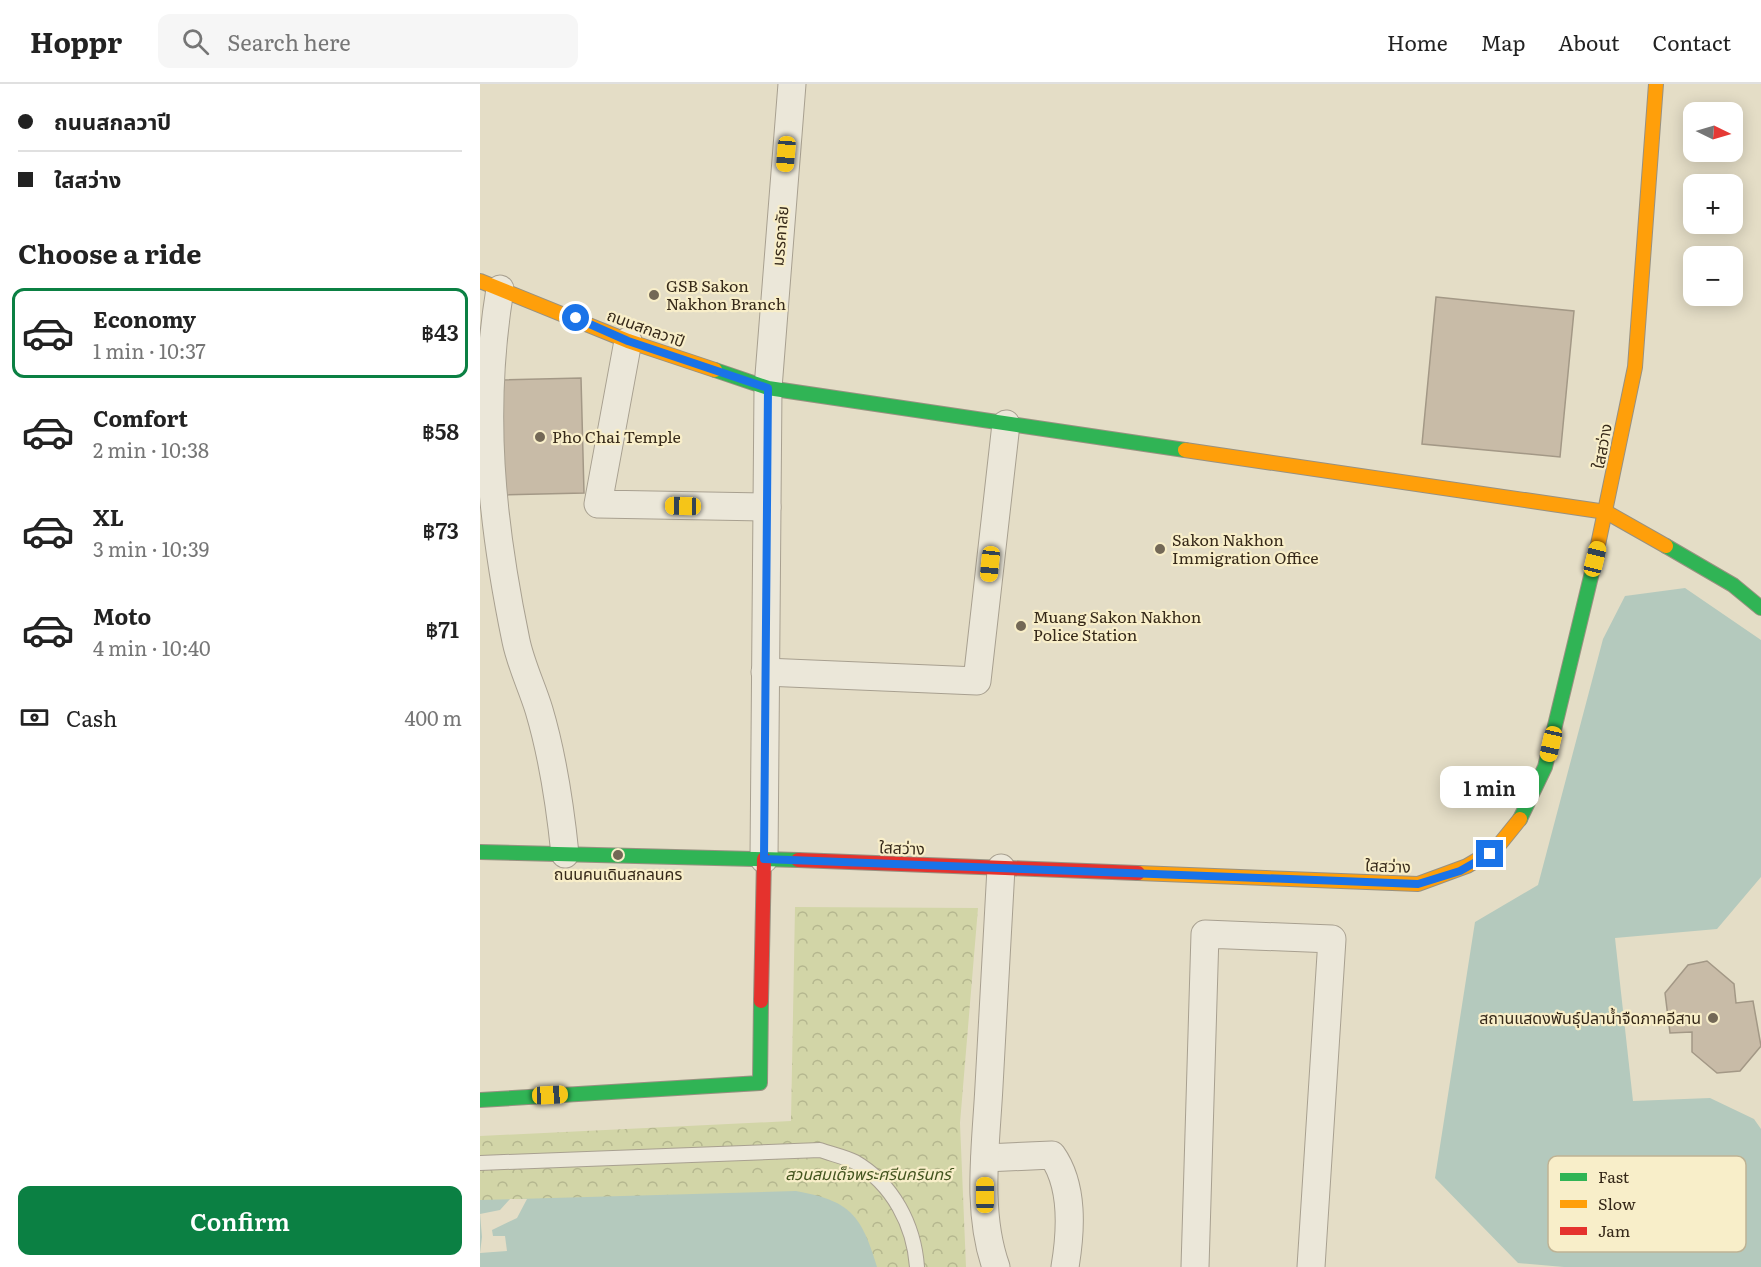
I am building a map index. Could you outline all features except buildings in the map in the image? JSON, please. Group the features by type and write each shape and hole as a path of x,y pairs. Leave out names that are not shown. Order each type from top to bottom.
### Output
{"main road":[{"name":"ใสสว่าง","path":"480,852 764,859 1418,884 1460,871 1490,854 1513,831 1528,807 1545,767 1606,513 1635,367 1656,84"},
{"name":"ถนนสกลวาปี","path":"490,285 559,311 628,341 768,388 1606,513 1638,529 1733,585 1761,608"},
{"path":"480,1100 760,1083 764,859"}],"street":[{"name":"มรรคาลัย","path":"764,859 768,388 792,84"},
{"path":"490,285 488,465 517,643 540,712 559,793 565,854"},
{"path":"628,341 598,504 767,507"},
{"path":"765,672 977,681 1006,424"},
{"path":"996,1267 989,1249 985,1213 985,1158 1001,868"},
{"path":"1196,1267 1205,934 1332,939 1311,1267"},
{"path":"985,1158 1052,1155 1061,1168 1070,1216 1065,1266"}],"lane":[{"path":"480,1163 820,1150 854,1162 884,1185 905,1215 916,1251 917,1267"}],"green space":[{"name":"สวนสมเด็จพระศรีนครินทร์","path":"795,907 978,908 960,1123 966,1267 480,1267 480,1136 791,1121"}],"shaded area":[{"path":"1685,588 1761,640 1761,877 1717,929 1615,938 1633,1101 1710,1098 1754,1119 1761,1129 1761,1267 1564,1267 1518,1263 1435,1178 1475,922 1538,885 1603,639 1625,596"},
{"path":"796,1191 830,1200 851,1213 865,1235 877,1267 480,1267 480,1200"}],"pier":[{"path":"510,1199 527,1199 517,1218 492,1230 493,1236 505,1236 507,1251 480,1253 482,1237 480,1214 500,1210"}],"traffic: fast":[{"path":"715,370 768,388 1185,450"},
{"path":"1666,546 1733,585 1761,608"},
{"path":"1520,819 1545,767 1594,564"},
{"path":"480,852 798,860"},
{"path":"480,1100 760,1083 761,1001"}],"traffic: slow":[{"path":"1594,564 1635,367 1656,84"},
{"path":"480,281 628,341 715,370"},
{"path":"1185,450 1606,512 1666,546"},
{"path":"1138,873 1418,884 1467,866 1484,856 1499,845 1520,819"}],"traffic: jam":[{"path":"761,1001 764,859"},
{"path":"798,860 1138,873"}],"place":[{"name":"GSB Sakon Nakhon Branch","path":"654,295"},
{"name":"Pho Chai Temple","path":"540,437"},
{"name":"Sakon Nakhon Immigration Office","path":"1160,549"},
{"name":"Muang Sakon Nakhon Police Station","path":"1021,626"},
{"name":"ถนนคนเดินสกลนคร","path":"618,855"},
{"name":"สถานแสดงพันธุ์ปลาน้ำจืดภาคอีสาน","path":"1713,1018"}],"route":[{"path":"576,318 628,341 768,388 764,859 1418,884 1460,871 1490,854"}]}
